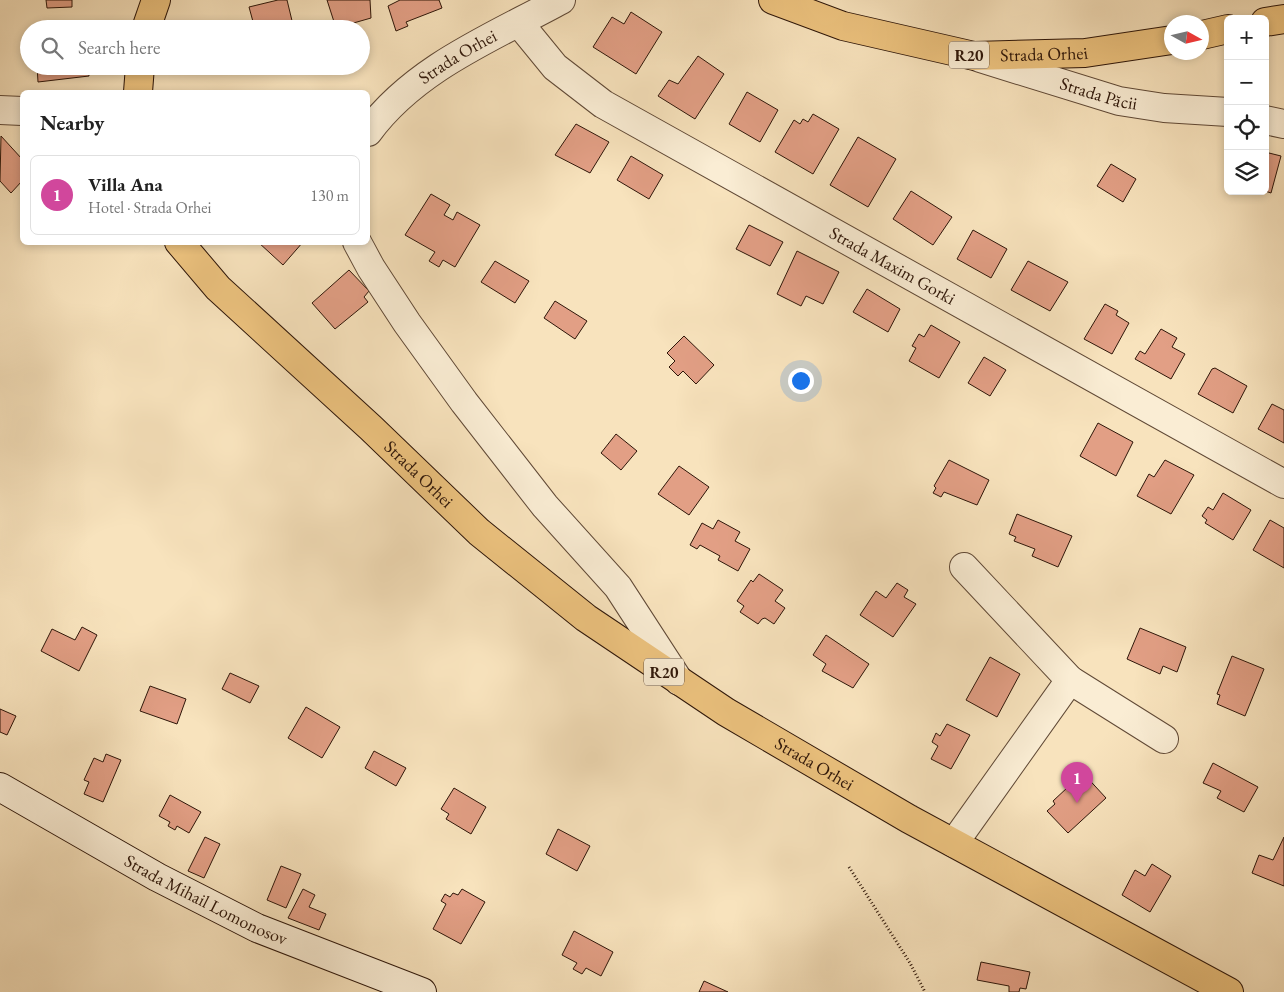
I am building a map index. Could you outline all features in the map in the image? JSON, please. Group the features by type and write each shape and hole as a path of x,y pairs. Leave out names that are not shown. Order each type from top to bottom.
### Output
{"main road":[{"path":"149,20 156,0"},
{"name":"Strada Orhei","path":"773,0 843,26 974,56 1085,53 1164,41"},
{"path":"1269,21 1284,18"},
{"path":"1209,33 1224,31"},
{"path":"138,90 139,75"},
{"name":"Strada Orhei","path":"182,245 218,288 371,428 479,532 586,618 726,712 954,843 1229,992"}],"street":[{"name":"Strada Orhei","path":"370,130 398,98 426,76 460,53 561,0"},
{"name":"Strada Maxim Gorki","path":"519,23 554,68 603,104 1284,484"},
{"name":"Strada Păcii","path":"974,56 1119,101 1164,108 1224,112"},
{"path":"0,110 20,110"},
{"path":"1269,121 1284,124"},
{"name":"Strada Orhei","path":"358,245 370,268 464,402 545,506 618,587 678,681"},
{"path":"964,567 1070,680 1164,739"},
{"path":"954,843 1070,680"},
{"name":"Strada Mihail Lomonosov","path":"0,787 157,877 258,928 422,992"}],"path":[{"path":"850,867 910,963 925,992"}],"building":[{"path":"46,0 72,0 72,7 47,8"},
{"path":"278,0 287,0 292,20 253,20 249,7"},
{"path":"327,0 370,0 371,18 364,20 333,20"},
{"path":"400,0 439,0 442,8 406,22 408,26 396,31 388,6"},
{"path":"631,12 662,32 636,74 593,47 612,17 624,24"},
{"path":"698,56 724,74 695,119 658,96 669,80 678,84"},
{"path":"38,75 89,75 89,76 38,82"},
{"path":"747,92 778,110 760,142 729,124"},
{"path":"813,114 839,129 813,174 775,152 794,120 800,124 803,119 808,122"},
{"path":"576,124 609,142 590,173 555,155"},
{"path":"1,136 20,157 20,183 11,193 0,181"},
{"path":"858,137 896,159 868,207 830,185"},
{"path":"1269,153 1281,156 1271,193 1269,192"},
{"path":"631,156 663,175 649,199 617,180"},
{"path":"1111,164 1136,179 1123,202 1097,186"},
{"path":"911,191 952,217 933,245 893,219"},
{"path":"431,194 450,205 444,215 453,220 457,212 480,225 455,267 443,260 439,267 429,261 435,252 405,235"},
{"path":"749,225 783,242 770,266 736,249"},
{"path":"973,230 1007,249 991,278 957,259"},
{"path":"261,245 300,245 283,265"},
{"path":"797,251 839,272 823,304 806,296 801,306 777,294"},
{"path":"495,261 529,281 515,303 481,282"},
{"path":"1028,261 1068,282 1050,311 1011,290"},
{"path":"349,270 369,291 364,297 368,302 335,329 312,303"},
{"path":"867,289 900,309 888,332 853,312"},
{"path":"555,301 587,321 575,339 544,318"},
{"path":"1105,304 1118,311 1116,315 1129,323 1112,354 1084,339"},
{"path":"931,325 960,342 939,378 909,361 916,348 912,346 919,334 924,337"},
{"path":"1161,329 1177,338 1172,347 1185,354 1171,379 1135,359 1140,351 1145,354"},
{"path":"684,336 714,365 696,384 683,371 678,376 669,367 675,361 667,353"},
{"path":"984,357 1006,370 990,396 968,383"},
{"path":"1215,368 1247,386 1233,413 1198,394 1212,369"},
{"path":"1272,404 1284,410 1284,443 1258,429"},
{"path":"1098,423 1133,442 1116,476 1080,456"},
{"path":"616,434 637,451 621,470 601,453"},
{"path":"949,460 989,480 977,505 944,492 941,497 933,493 936,488 934,486"},
{"path":"1165,460 1194,475 1171,514 1137,496 1149,474 1154,477"},
{"path":"679,466 709,487 689,515 658,494"},
{"path":"1223,493 1251,510 1233,540 1205,523 1207,520 1202,516 1208,507 1213,510"},
{"path":"1017,514 1072,536 1058,567 1032,556 1035,549 1014,541 1016,537 1009,534"},
{"path":"718,520 740,532 735,541 750,549 738,571 718,560 720,556 700,545 697,549 690,545 702,523 713,529"},
{"path":"1270,520 1284,528 1284,568 1253,550"},
{"path":"759,574 783,590 775,601 785,608 774,624 765,618 758,624 740,612 744,606 737,601 751,580 753,582"},
{"path":"897,583 908,590 904,597 916,604 893,637 860,615 876,591 886,598"},
{"path":"82,627 97,635 79,671 41,651 52,629 75,640"},
{"path":"1140,628 1186,647 1177,672 1163,666 1160,674 1127,659"},
{"path":"826,635 869,664 853,688 822,671 826,664 813,655"},
{"path":"1232,656 1264,669 1245,716 1217,704 1220,695 1217,694"},
{"path":"990,657 1020,674 997,717 966,700"},
{"path":"230,673 259,686 250,703 222,689"},
{"path":"150,686 186,699 177,724 140,711"},
{"path":"306,707 340,727 322,758 288,738"},
{"path":"0,709 16,716 7,735 0,732"},
{"path":"947,724 970,735 951,769 931,759 938,746 932,742 936,733 940,736"},
{"path":"374,751 406,768 396,786 365,768"},
{"path":"106,754 121,760 103,802 84,794 89,782 84,780 94,758 103,762"},
{"path":"1213,763 1258,787 1244,812 1217,798 1221,791 1203,783"},
{"path":"1083,773 1106,798 1068,833 1047,811 1055,804 1053,801"},
{"path":"454,788 486,807 471,834 446,819 449,814 441,809"},
{"path":"170,795 201,812 189,833 177,826 175,830 168,826 170,822 159,816"},
{"path":"558,829 590,846 577,871 546,854"},
{"path":"205,837 220,844 204,878 188,871"},
{"path":"1284,837 1284,886 1252,873 1259,855 1273,860"},
{"path":"1152,864 1171,876 1150,912 1122,895 1135,870 1145,876"},
{"path":"281,866 301,874 286,908 267,900"},
{"path":"303,889 315,895 309,907 326,914 319,930 288,918"},
{"path":"462,889 485,902 461,944 433,929 446,904 441,901 445,894 450,897 453,893 458,895"},
{"path":"574,931 613,952 601,976 586,968 582,974 573,969 577,963 562,955"},
{"path":"981,962 1030,972 1026,989 1020,988 1019,992 1009,992 1009,986 977,980"},
{"path":"704,981 728,992 699,992"}],"place":[{"name":"Villa Ana","path":"1077,803"}]}
